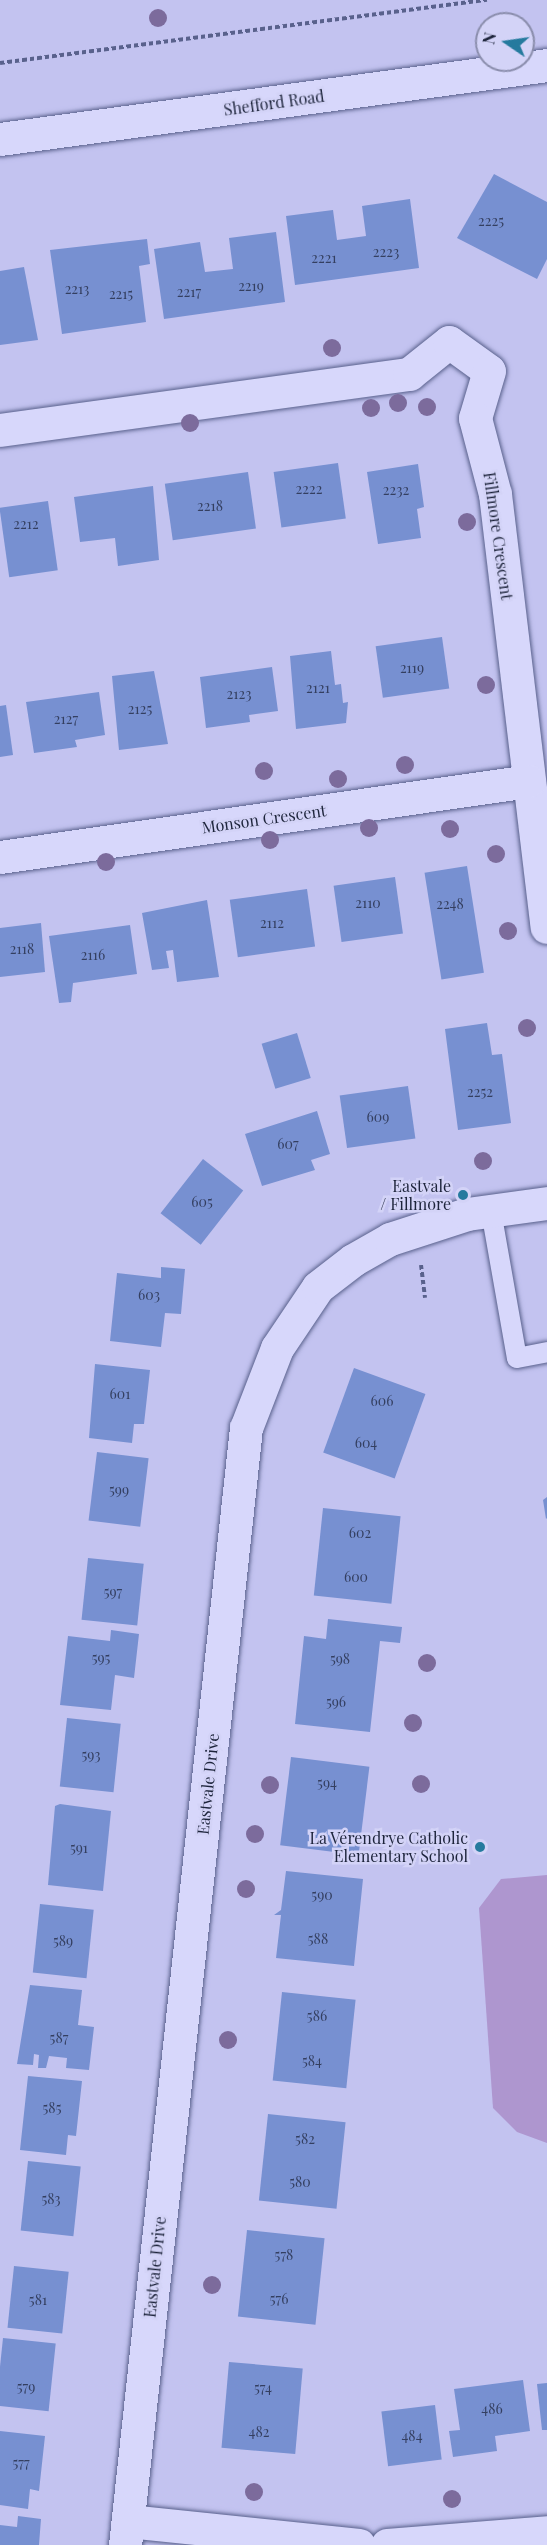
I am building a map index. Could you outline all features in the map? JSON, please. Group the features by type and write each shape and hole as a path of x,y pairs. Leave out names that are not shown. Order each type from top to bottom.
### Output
{"street":[{"name":"Shefford Road","path":"0,139 547,65"},
{"name":"Fillmore Crescent","path":"0,430 409,374 449,342 489,371 475,418 495,494 547,927"},
{"name":"Monson Crescent","path":"0,857 529,781"},
{"name":"Eastvale Drive","path":"127,2533 246,1428 276,1348 318,1287 390,1239 491,1211 547,1203"},
{"path":"387,2545 547,2532"},
{"path":"127,2533 359,2545"}],"lane":[{"path":"491,1211 517,1358 547,1352"}],"path":[{"path":"0,63 487,0"},
{"path":"421,1264 425,1298"}],"shaded area":[{"path":"547,1875 547,2143 517,2132 493,2108 479,1908 501,1879"}],"building":[{"path":"494,174 547,202 547,259 537,279 457,238"},
{"path":"410,199 419,268 295,285 286,216 333,210 337,240 366,236 362,206"},
{"path":"276,232 285,302 164,319 154,249 200,242 205,272 233,269 229,238"},
{"path":"147,239 150,264 139,266 146,322 62,334 50,250"},
{"path":"24,267 38,340 0,345 0,271"},
{"path":"338,463 346,518 281,528 274,472"},
{"path":"418,464 424,507 417,509 421,538 378,544 367,472"},
{"path":"248,472 256,528 173,540 165,484"},
{"path":"153,486 159,560 118,566 115,538 80,542 74,497"},
{"path":"48,501 58,570 9,577 0,508"},
{"path":"442,637 449,688 383,698 376,646"},
{"path":"331,651 335,685 341,684 343,703 348,702 346,723 296,729 290,656"},
{"path":"272,667 278,711 249,715 250,722 206,728 200,677"},
{"path":"154,671 168,744 119,750 112,676"},
{"path":"99,692 105,735 75,740 77,747 34,753 26,702"},
{"path":"6,705 13,755 0,757 0,706"},
{"path":"467,866 484,973 441,979 425,873"},
{"path":"395,877 403,933 342,942 334,886"},
{"path":"307,889 315,946 238,957 230,900"},
{"path":"207,900 219,977 177,982 173,950 166,951 169,968 152,970 142,913"},
{"path":"41,923 45,972 0,977 0,928"},
{"path":"130,925 137,974 73,983 71,1002 59,1003 49,936"},
{"path":"487,1023 492,1055 502,1054 511,1123 458,1130 445,1029"},
{"path":"297,1033 311,1078 275,1089 262,1044"},
{"path":"408,1086 415,1138 347,1148 340,1096"},
{"path":"317,1111 330,1154 311,1160 315,1170 262,1186 245,1134"},
{"path":"203,1159 243,1190 201,1245 161,1213"},
{"path":"161,1267 185,1269 181,1314 165,1313 161,1347 110,1341 117,1273 161,1278"},
{"path":"95,1364 150,1370 144,1424 134,1424 132,1443 89,1438"},
{"path":"354,1368 425,1394 395,1479 323,1453"},
{"path":"97,1452 149,1458 140,1527 89,1520"},
{"path":"547,1497 547,1518 546,1519 543,1500"},
{"path":"323,1508 401,1516 391,1604 314,1596"},
{"path":"88,1558 144,1564 137,1626 82,1620"},
{"path":"328,1619 402,1627 400,1643 380,1641 370,1732 295,1724 304,1636 326,1639"},
{"path":"111,1630 139,1634 134,1678 115,1675 111,1710 60,1705 68,1636 110,1641"},
{"path":"67,1718 121,1724 113,1792 60,1787"},
{"path":"291,1757 369,1767 359,1855 280,1845"},
{"path":"60,1804 111,1811 103,1891 48,1885 55,1806"},
{"path":"286,1871 363,1879 354,1966 276,1958 281,1915 274,1915 281,1910"},
{"path":"40,1904 94,1910 86,1978 33,1973"},
{"path":"30,1985 82,1990 78,2025 94,2027 89,2070 66,2068 67,2058 49,2056 46,2068 38,2068 39,2055 34,2054 33,2065 17,2064"},
{"path":"282,1992 356,2000 346,2088 273,2081"},
{"path":"28,2076 82,2081 76,2136 68,2135 66,2155 20,2150"},
{"path":"268,2114 346,2122 336,2209 259,2201"},
{"path":"28,2161 81,2167 73,2236 21,2231"},
{"path":"247,2230 325,2238 315,2325 238,2317"},
{"path":"14,2266 69,2272 62,2333 8,2328"},
{"path":"3,2338 56,2344 49,2411 0,2406"},
{"path":"229,2362 303,2368 295,2454 222,2448"},
{"path":"523,2380 530,2431 495,2436 497,2451 453,2457 449,2431 460,2430 454,2389"},
{"path":"547,2383 547,2430 542,2430 537,2384"},
{"path":"435,2405 442,2460 388,2466 381,2412"},
{"path":"0,2431 45,2436 39,2491 30,2489 28,2509 0,2505"},
{"path":"18,2516 41,2519 39,2545 0,2545 0,2525 17,2527"}],"place":[{"name":"Eastvale / Fillmore","path":"463,1195"},
{"name":"La Vérendrye Catholic Elementary School","path":"480,1847"}]}
